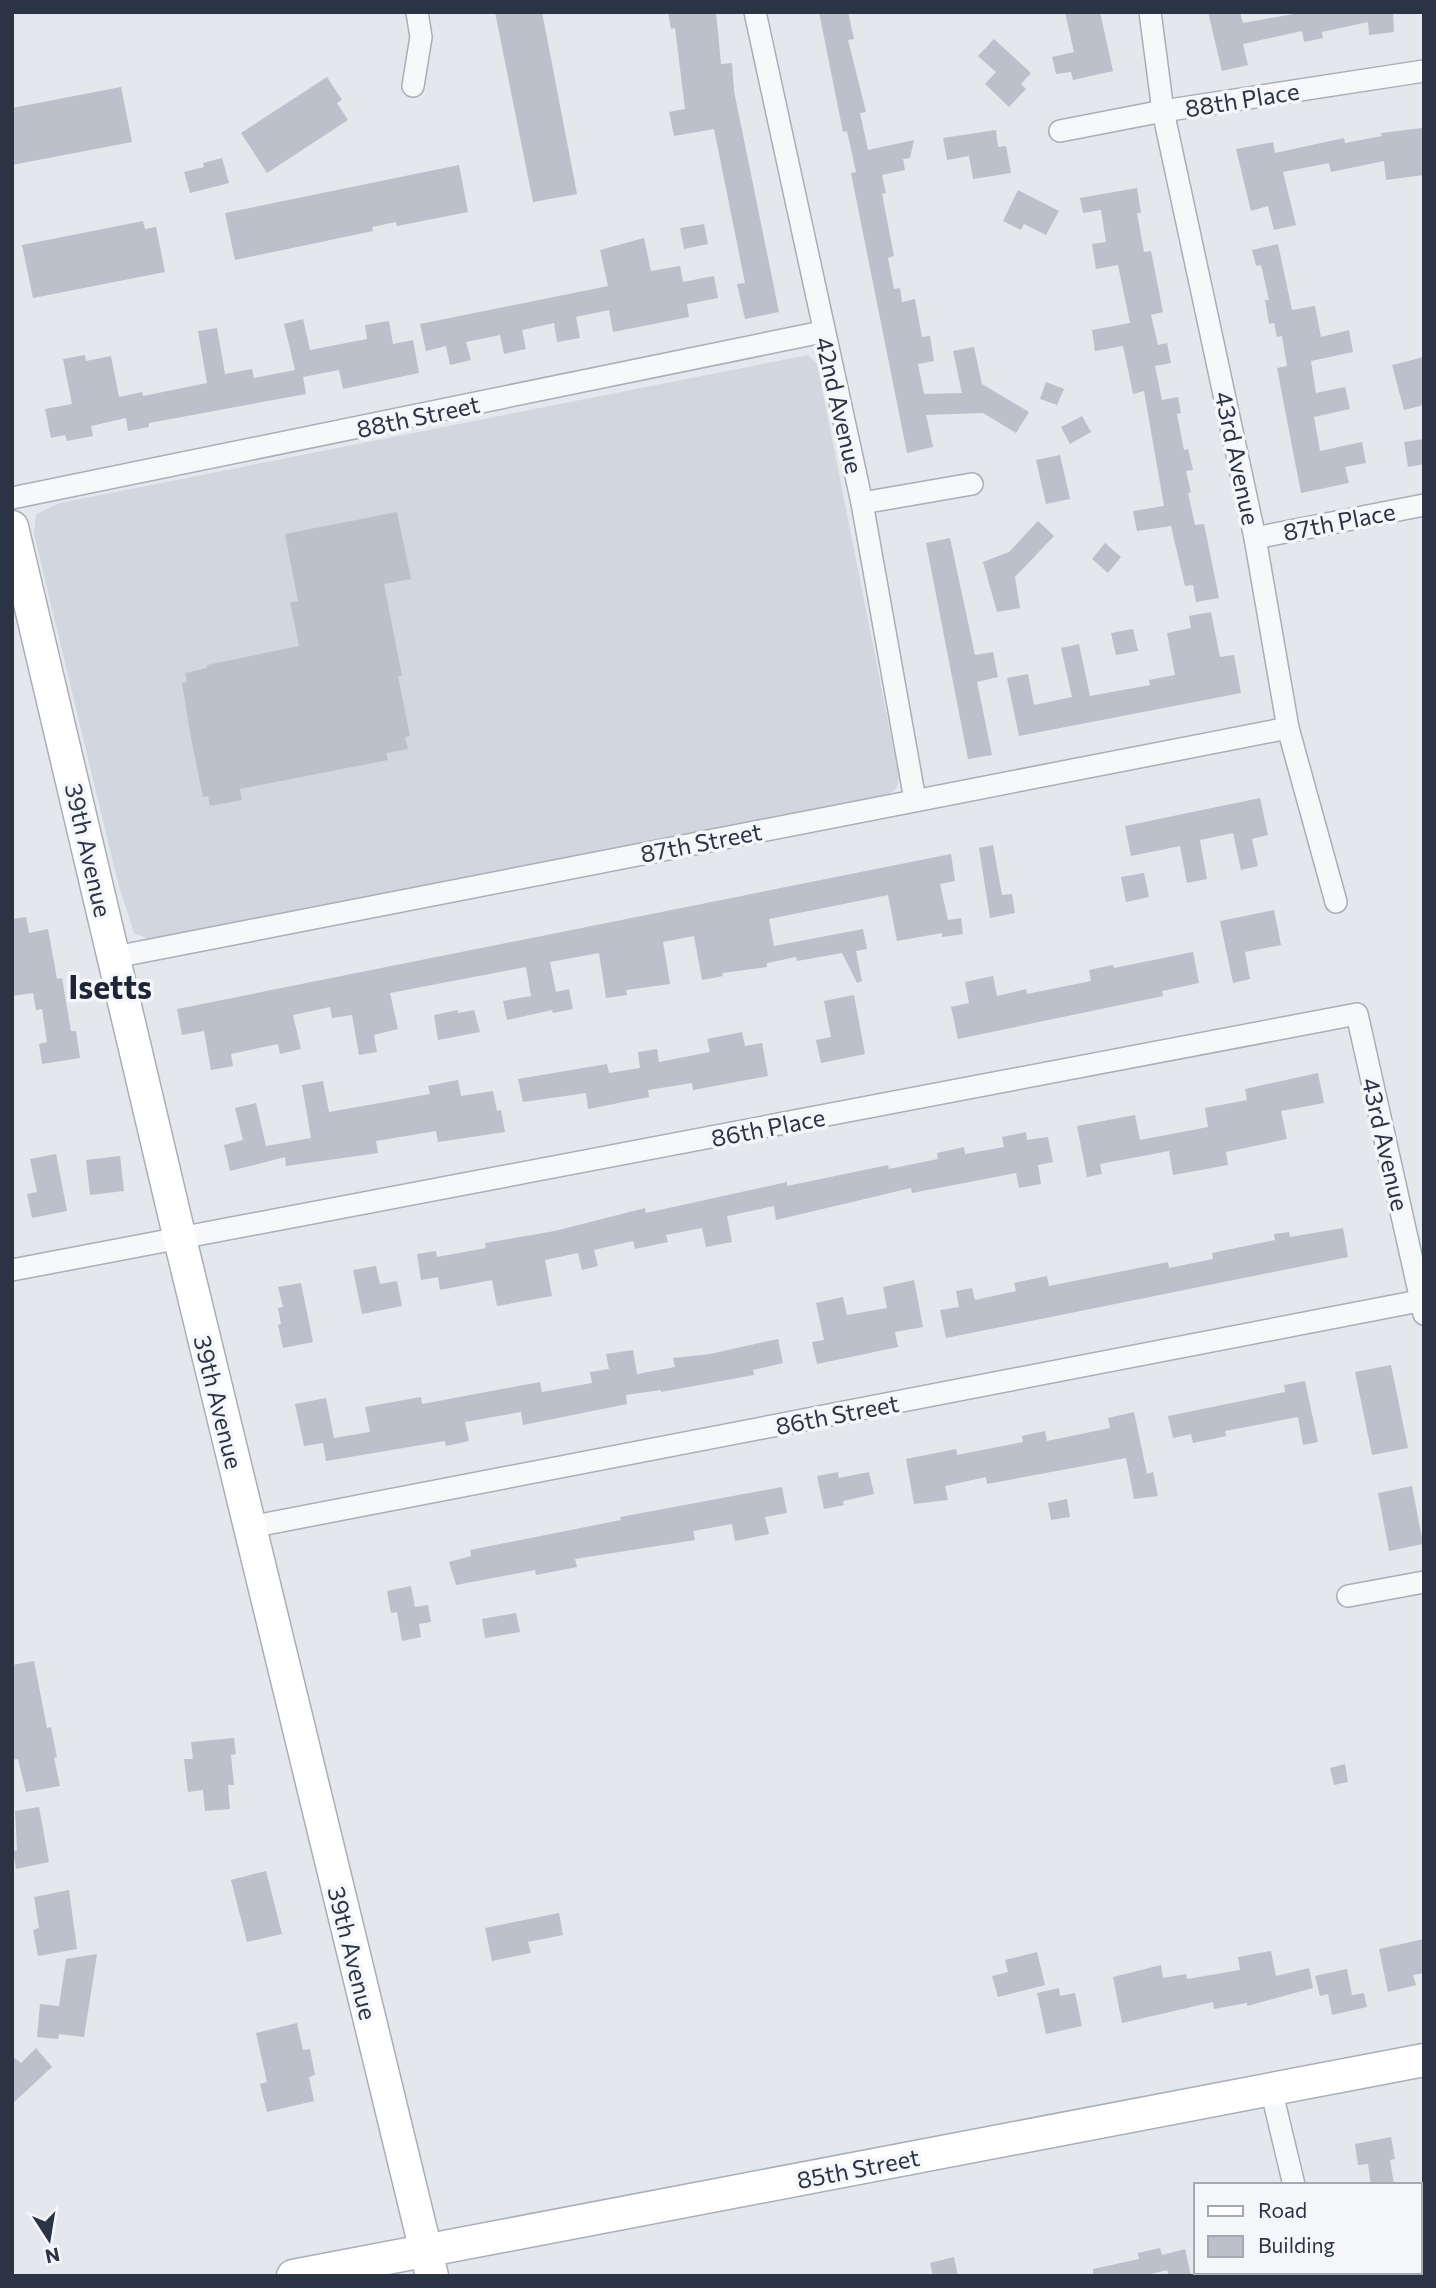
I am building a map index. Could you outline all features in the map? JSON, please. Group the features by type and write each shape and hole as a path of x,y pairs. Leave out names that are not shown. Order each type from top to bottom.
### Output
{"main road":[{"name":"39th Avenue","path":"12,527 180,1239 429,2263"},
{"name":"85th Street","path":"293,2276 429,2263 1271,2089 1424,2060"}],"street":[{"path":"413,86 421,37 416,12"},
{"name":"42nd Avenue","path":"755,12 822,332 862,503 915,800"},
{"name":"43rd Avenue","path":"1150,12 1163,111 1255,538 1287,728 1336,902"},
{"name":"88th Place","path":"1060,131 1163,111 1424,71"},
{"name":"88th Street","path":"12,498 822,332"},
{"path":"862,503 972,484"},
{"name":"87th Place","path":"1255,538 1424,505"},
{"name":"87th Street","path":"115,957 1287,728"},
{"name":"43rd Avenue","path":"1357,1014 1423,1305"},
{"name":"86th Place","path":"12,1270 1357,1014"},
{"name":"86th Street","path":"250,1527 1423,1305"},
{"path":"1348,1596 1424,1582"},
{"path":"1271,2089 1294,2183"}],"shaded area":[{"path":"808,355 817,364 899,777 897,787 888,795 160,939 148,939 134,933 118,883 34,534 36,514 60,503"}],"building":[{"path":"495,12 542,12 577,194 533,202"},
{"path":"668,12 716,12 721,64 732,63 734,91 779,312 745,319 737,284 745,283 714,129 674,136 669,112 685,109 675,28 671,29"},
{"path":"819,12 848,12 854,39 848,40 866,112 860,113 868,150 914,140 910,158 903,159 905,170 882,175 886,193 882,194 894,256 888,258 894,289 900,288 902,302 915,299 922,337 930,336 934,361 918,364 924,394 962,393 953,351 974,347 982,384 1029,412 1016,433 983,413 926,415 933,447 907,453 851,173 856,172 847,131 843,132"},
{"path":"1065,12 1100,12 1113,71 1073,80 1071,72 1056,74 1052,57 1074,52"},
{"path":"1208,12 1240,12 1243,23 1305,12 1393,12 1394,32 1369,35 1368,22 1322,32 1323,38 1304,42 1302,31 1243,44 1248,65 1222,71"},
{"path":"994,39 1031,73 1021,84 1026,89 1009,107 985,84 996,72 978,56"},
{"path":"327,77 342,100 337,103 348,120 267,173 241,133"},
{"path":"121,87 132,142 12,165 12,108"},
{"path":"1422,128 1424,175 1386,180 1384,161 1331,172 1329,163 1283,172 1296,225 1274,230 1268,206 1251,211 1236,149 1273,142 1275,153 1344,138 1345,143 1382,136 1381,133"},
{"path":"996,130 998,147 1006,146 1011,173 973,179 969,156 947,160 943,138"},
{"path":"222,158 229,183 190,193 184,172 204,167 203,163"},
{"path":"459,165 468,212 397,226 396,222 372,227 373,231 235,260 225,213"},
{"path":"1137,188 1141,213 1137,213 1144,252 1151,251 1163,312 1151,315 1158,345 1167,343 1171,363 1155,366 1162,400 1178,397 1181,413 1177,414 1184,450 1188,449 1193,470 1186,471 1191,492 1188,493 1195,525 1204,524 1219,598 1196,602 1193,585 1185,586 1171,526 1137,531 1133,511 1164,506 1144,391 1133,394 1123,346 1095,351 1092,330 1130,323 1118,265 1096,269 1092,244 1106,242 1101,210 1083,213 1080,198"},
{"path":"1018,190 1059,211 1046,235 1024,224 1021,230 1003,221"},
{"path":"143,221 145,229 156,227 165,272 33,298 22,245"},
{"path":"704,224 708,244 684,249 680,228"},
{"path":"644,238 651,271 680,266 683,282 714,276 718,298 687,304 689,317 613,332 609,310 576,317 580,338 557,342 554,323 522,330 526,349 504,354 500,335 466,342 471,360 450,365 446,346 426,351 420,324 608,286 600,250"},
{"path":"1278,244 1292,310 1315,306 1321,337 1349,330 1353,352 1311,361 1316,393 1345,387 1350,409 1314,417 1320,451 1362,442 1366,463 1345,467 1349,483 1301,493 1277,368 1287,366 1282,336 1277,337 1274,323 1269,324 1265,300 1269,300 1261,265 1256,266 1252,250"},
{"path":"303,319 310,350 367,339 365,325 389,321 393,344 413,340 419,373 343,389 339,370 303,377 306,394 149,423 149,427 128,431 126,418 91,426 93,436 67,441 65,435 51,438 45,409 72,404 63,359 85,355 86,361 111,356 119,397 142,392 143,396 207,383 198,331 217,328 225,374 252,369 254,378 295,370 284,324"},
{"path":"1424,357 1424,405 1404,410 1392,365"},
{"path":"1046,382 1064,389 1057,405 1040,399"},
{"path":"1082,416 1091,432 1070,444 1061,427"},
{"path":"1424,439 1424,464 1408,467 1404,442"},
{"path":"1060,455 1070,499 1046,504 1036,460"},
{"path":"397,512 411,579 384,584 402,676 398,676 410,736 405,737 408,749 386,753 388,760 240,789 242,800 210,806 208,796 203,797 191,738 182,683 187,682 185,673 207,668 207,665 299,646 290,602 298,601 285,534"},
{"path":"1038,521 1054,536 1015,577 1020,608 997,612 983,562 1009,552"},
{"path":"950,538 975,655 993,652 998,677 977,682 992,755 968,759 926,543"},
{"path":"1105,543 1121,557 1108,573 1092,559"},
{"path":"1211,612 1220,657 1234,655 1241,693 1019,736 1007,678 1028,674 1034,705 1072,697 1061,648 1079,644 1090,696 1150,685 1149,680 1175,675 1167,633 1191,628 1189,616"},
{"path":"1133,629 1138,651 1116,655 1111,633"},
{"path":"1260,798 1268,835 1252,839 1258,866 1241,870 1233,833 1200,840 1207,879 1187,883 1180,846 1131,856 1125,826"},
{"path":"993,845 1002,895 1012,894 1015,913 990,918 979,848"},
{"path":"951,854 955,881 940,884 948,920 961,918 963,934 942,937 942,933 897,941 888,895 769,919 774,946 863,929 867,949 856,951 862,981 857,983 842,953 797,961 796,957 767,963 767,967 722,973 723,976 702,980 694,936 663,942 670,984 626,990 627,995 606,998 599,953 550,962 556,992 569,989 573,1009 553,1013 552,1010 507,1020 503,1001 531,996 526,967 390,993 398,1029 374,1035 377,1052 359,1055 352,1015 332,1018 330,1007 293,1015 301,1049 280,1054 278,1044 231,1054 233,1066 211,1070 204,1031 182,1035 177,1009"},
{"path":"1144,873 1149,897 1126,902 1121,877"},
{"path":"1274,910 1281,945 1245,952 1250,979 1233,983 1220,921"},
{"path":"26,917 29,933 48,929 57,979 62,978 71,1031 76,1031 80,1058 42,1064 39,1044 47,1042 42,1009 36,1010 33,993 12,996 12,919"},
{"path":"1193,952 1199,983 1162,991 1163,996 958,1039 951,1007 969,1003 965,982 993,976 997,996 1026,989 1027,994 1091,981 1089,970 1113,965 1114,968"},
{"path":"854,995 865,1054 821,1063 816,1040 831,1037 824,1001"},
{"path":"458,1010 458,1013 474,1010 480,1032 438,1040 434,1015"},
{"path":"742,1032 745,1046 762,1043 768,1076 693,1090 692,1083 648,1090 649,1097 588,1109 586,1093 523,1102 518,1079 607,1064 609,1073 640,1068 638,1052 657,1049 659,1062 710,1052 707,1039"},
{"path":"1318,1073 1324,1103 1281,1111 1287,1139 1226,1152 1228,1165 1173,1175 1169,1151 1100,1164 1102,1174 1087,1177 1077,1126 1135,1115 1140,1140 1208,1127 1205,1108 1247,1100 1245,1089"},
{"path":"458,1080 461,1096 493,1091 497,1111 501,1110 505,1132 438,1142 436,1131 376,1141 378,1153 286,1166 285,1157 230,1171 224,1145 243,1140 235,1108 256,1103 266,1146 311,1138 302,1085 323,1081 329,1112 430,1094 428,1086"},
{"path":"1026,1132 1027,1140 1048,1137 1053,1162 1038,1165 1041,1184 1019,1188 1016,1173 912,1193 911,1188 776,1220 774,1206 727,1216 732,1242 706,1247 702,1228 666,1235 668,1242 635,1249 633,1241 594,1250 598,1266 582,1270 578,1253 545,1260 552,1296 497,1306 492,1280 440,1290 438,1277 421,1280 417,1254 436,1251 437,1257 486,1248 485,1243 555,1231 645,1208 646,1213 787,1182 787,1186 888,1165 889,1169 938,1159 937,1153 964,1147 965,1154 1004,1147 1002,1137"},
{"path":"56,1154 67,1211 32,1218 27,1194 37,1192 30,1159"},
{"path":"120,1156 124,1191 90,1195 86,1160"},
{"path":"1343,1228 1348,1257 946,1338 940,1310 959,1307 956,1291 972,1288 975,1300 1016,1291 1014,1283 1047,1276 1049,1286 1168,1262 1169,1268 1213,1259 1212,1253 1275,1240 1274,1234 1289,1232 1290,1237"},
{"path":"376,1266 380,1284 397,1281 402,1306 362,1314 353,1270"},
{"path":"914,1280 923,1327 895,1332 898,1347 817,1364 812,1342 824,1340 816,1303 843,1297 847,1315 887,1308 883,1287"},
{"path":"301,1283 313,1342 283,1348 278,1325 281,1324 278,1308 283,1307 278,1287"},
{"path":"778,1339 783,1363 753,1370 754,1375 661,1392 626,1395 627,1404 523,1425 521,1412 465,1422 469,1441 446,1446 445,1441 326,1461 323,1443 304,1446 295,1404 326,1398 334,1438 370,1432 365,1407 421,1397 422,1404 540,1382 542,1392 592,1383 590,1372 609,1369 606,1354 633,1350 637,1374 675,1367 673,1358 710,1354"},
{"path":"1391,1365 1408,1448 1372,1455 1355,1372"},
{"path":"1305,1381 1318,1442 1303,1445 1298,1417 1225,1431 1226,1436 1193,1443 1191,1434 1173,1438 1168,1416 1285,1392 1284,1385"},
{"path":"1134,1412 1147,1474 1153,1472 1158,1496 1134,1499 1126,1458 987,1484 986,1477 945,1486 948,1500 914,1504 906,1459 956,1449 957,1455 1023,1442 1022,1436 1045,1431 1047,1441 1110,1428 1108,1418"},
{"path":"838,1472 839,1478 869,1472 874,1494 843,1501 844,1505 824,1509 817,1476"},
{"path":"1412,1486 1423,1544 1389,1551 1378,1493"},
{"path":"782,1487 787,1513 765,1517 769,1534 735,1541 732,1524 693,1531 695,1540 575,1559 577,1567 536,1575 535,1570 456,1585 449,1562 471,1556 470,1550 621,1520 620,1517"},
{"path":"1067,1499 1070,1517 1051,1520 1048,1503"},
{"path":"411,1586 415,1607 428,1605 431,1622 419,1624 421,1637 402,1641 397,1612 391,1613 387,1591"},
{"path":"516,1613 520,1632 485,1638 482,1619"},
{"path":"34,1661 47,1728 51,1727 60,1786 26,1792 18,1759 12,1760 12,1665"},
{"path":"234,1738 236,1754 231,1755 234,1785 228,1785 230,1809 205,1811 203,1790 188,1792 184,1759 193,1759 191,1742"},
{"path":"1345,1764 1348,1782 1334,1785 1330,1768"},
{"path":"39,1807 49,1862 16,1869 13,1851 17,1850 15,1811"},
{"path":"266,1871 282,1934 247,1942 231,1880"},
{"path":"69,1890 77,1949 38,1956 33,1930 39,1928 34,1897"},
{"path":"559,1913 563,1935 528,1942 531,1953 492,1961 485,1928"},
{"path":"1424,1939 1424,1973 1413,1975 1416,1985 1388,1992 1379,1949"},
{"path":"1271,1951 1276,1976 1309,1968 1313,1988 1247,2006 1247,2003 1214,2009 1213,2002 1122,2023 1113,1977 1161,1965 1163,1978 1186,1974 1187,1979 1240,1970 1238,1957"},
{"path":"1037,1952 1045,1985 998,1997 992,1976 1008,1972 1005,1960"},
{"path":"97,1954 84,2037 59,2034 58,2039 37,2037 40,2004 59,2006 66,1959"},
{"path":"1347,1969 1352,1995 1364,1993 1367,2007 1332,2015 1328,1994 1320,1996 1315,1976"},
{"path":"1059,1988 1060,1996 1075,1993 1082,2026 1046,2034 1037,1993"},
{"path":"297,2023 303,2050 310,2049 315,2075 309,2077 314,2101 267,2112 260,2084 267,2082 256,2033"},
{"path":"36,2048 52,2067 12,2104 12,2056 21,2063"},
{"path":"1391,2137 1395,2159 1390,2160 1394,2183 1371,2183 1368,2164 1358,2165 1355,2144"},
{"path":"1160,2248 1162,2255 1185,2249 1191,2276 1169,2276 1167,2270 1143,2276 1093,2276 1093,2269 1139,2259 1138,2253"},
{"path":"954,2257 958,2276 933,2276 930,2263"}],"district":[{"name":"Isetts","path":"110,986"}]}
